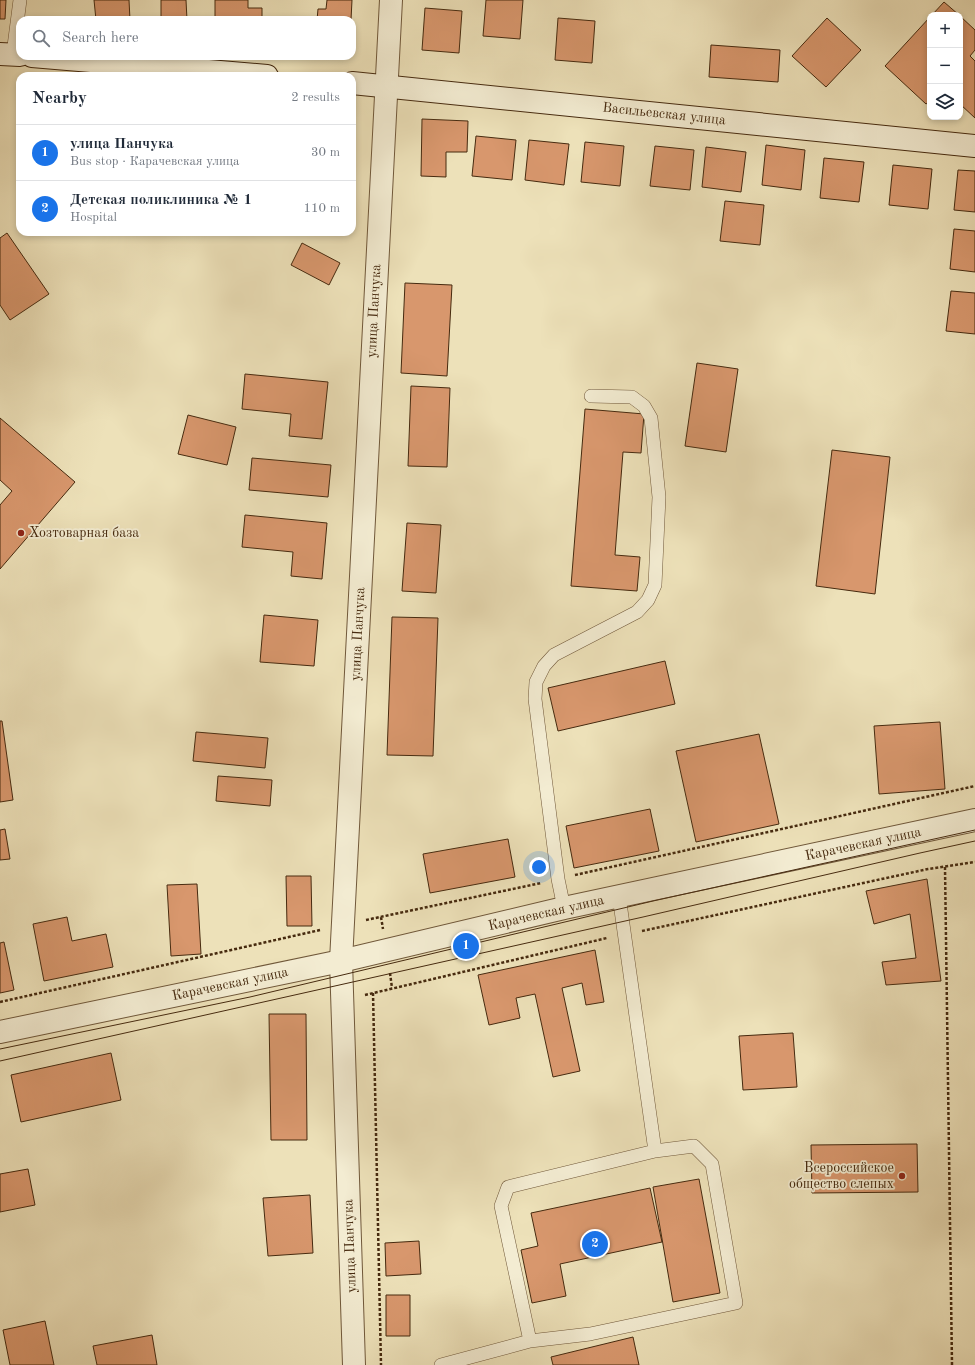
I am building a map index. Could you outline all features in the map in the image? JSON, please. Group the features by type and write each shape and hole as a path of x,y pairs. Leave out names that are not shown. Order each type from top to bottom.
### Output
{"street":[{"name":"улица Панчука","path":"354,1365 341,961 391,0"},
{"path":"76,60 219,72"},
{"name":"Васильевская улица","path":"356,83 975,146"},
{"name":"Карачевская улица","path":"0,1032 341,961 564,908 975,820"}],"lane":[{"path":"19,16 20,0"},
{"path":"564,908 558,879 535,699 536,682 544,666 554,655 636,612 648,600 655,585 659,497 650,418 644,406 632,397 591,396"},
{"path":"619,896 656,1151"},
{"path":"442,1365 530,1342 590,1334 736,1303 712,1164 694,1146 656,1151 508,1187 501,1206 530,1342"}],"path":[{"path":"0,1002 343,924 558,879 975,786"},
{"path":"382,1365 373,993 624,934 920,871 975,862"},
{"path":"945,867 952,1365"}],"building":[{"path":"0,0 6,0 5,19 0,19"},
{"path":"94,0 129,0 130,16 96,16"},
{"path":"161,0 186,0 187,16 161,16"},
{"path":"215,0 248,0 248,8 262,8 262,16 215,16"},
{"path":"327,0 352,0 351,16 317,16 318,9 326,9"},
{"path":"486,0 523,0 520,39 483,36"},
{"path":"944,2 956,12 935,12"},
{"path":"425,8 462,11 459,53 422,50"},
{"path":"558,18 595,21 592,63 555,60"},
{"path":"827,18 861,50 826,87 792,56"},
{"path":"963,19 975,30 975,50 970,56 975,61 975,118 963,107"},
{"path":"927,20 927,103 926,104 885,66"},
{"path":"711,45 780,50 778,82 709,77"},
{"path":"422,119 468,121 467,152 446,152 446,177 421,176"},
{"path":"476,136 516,140 512,180 472,176"},
{"path":"529,140 569,144 564,185 525,180"},
{"path":"585,142 624,146 620,186 581,182"},
{"path":"766,145 805,150 801,190 762,185"},
{"path":"655,146 694,150 690,190 650,186"},
{"path":"706,147 746,152 741,192 702,187"},
{"path":"824,158 864,162 859,202 820,198"},
{"path":"893,165 932,169 928,209 889,205"},
{"path":"958,170 975,171 975,212 954,210"},
{"path":"725,201 764,205 760,245 720,241"},
{"path":"954,229 975,231 975,272 950,269"},
{"path":"7,233 49,294 10,320 0,305 0,238"},
{"path":"302,243 340,263 329,285 291,265"},
{"path":"405,283 452,285 447,376 401,373"},
{"path":"951,291 975,293 975,334 946,331"},
{"path":"697,363 738,369 726,452 685,446"},
{"path":"245,374 328,382 322,439 289,436 291,414 242,409"},
{"path":"411,386 450,388 447,467 408,466"},
{"path":"585,409 644,414 641,453 623,452 615,555 640,557 637,591 571,586"},
{"path":"188,415 236,427 227,465 178,454"},
{"name":"Хозтоварная база","path":"0,418 75,482 0,569 0,505 12,491 0,480"},
{"path":"832,450 890,457 875,594 816,586"},
{"path":"252,458 331,465 328,497 249,490"},
{"path":"245,515 327,523 322,579 291,576 293,552 242,547"},
{"path":"407,523 441,525 436,593 402,591"},
{"path":"264,615 318,620 314,666 260,662"},
{"path":"392,617 438,618 433,756 387,755"},
{"path":"665,661 675,704 558,731 548,688"},
{"path":"0,721 2,721 13,800 0,802"},
{"path":"940,722 945,789 879,794 874,726"},
{"path":"196,732 268,738 265,768 193,761"},
{"path":"759,734 779,824 696,842 676,751"},
{"path":"218,776 272,780 270,806 216,801"},
{"path":"650,809 659,851 574,868 566,826"},
{"path":"5,829 10,859 0,860 0,830"},
{"path":"508,839 515,877 430,893 423,854"},
{"path":"286,876 311,876 312,926 287,926"},
{"path":"927,879 941,981 886,985 882,962 916,958 910,914 874,924 866,891"},
{"path":"197,884 201,954 171,956 167,885"},
{"path":"67,917 72,941 106,934 113,967 44,981 33,924"},
{"path":"4,942 14,990 0,993 0,943"},
{"path":"595,950 604,1002 586,1005 582,983 562,988 580,1071 553,1077 535,994 516,998 520,1018 489,1025 478,975"},
{"path":"269,1014 306,1014 307,1140 271,1140"},
{"path":"793,1033 797,1087 743,1090 739,1036"},
{"path":"111,1053 121,1100 21,1122 11,1075"},
{"path":"917,1144 918,1192 812,1193 811,1145"},
{"path":"28,1169 35,1205 0,1212 0,1174"},
{"path":"699,1179 720,1293 673,1302 653,1187"},
{"path":"650,1188 662,1242 560,1264 566,1296 532,1303 521,1250 538,1246 531,1213"},
{"path":"310,1195 313,1253 268,1256 263,1198"},
{"path":"419,1241 421,1274 386,1276 385,1243"},
{"path":"386,1295 410,1295 410,1336 386,1336"},
{"path":"45,1321 54,1365 10,1365 3,1330"},
{"path":"152,1335 157,1365 97,1365 93,1346"},
{"path":"633,1337 639,1365 553,1365 551,1357"}],"tram line":[{"path":"0,1049 250,997 653,901 975,830"},
{"path":"0,1061 975,841"}],"place":[{"name":"Хозтоварная база","path":"21,533"},
{"name":"улица Панчука","path":"466,946"},
{"name":"Всероссийское общество слепых","path":"902,1176"},
{"name":"Детская поликлиника № 1","path":"595,1244"}]}
